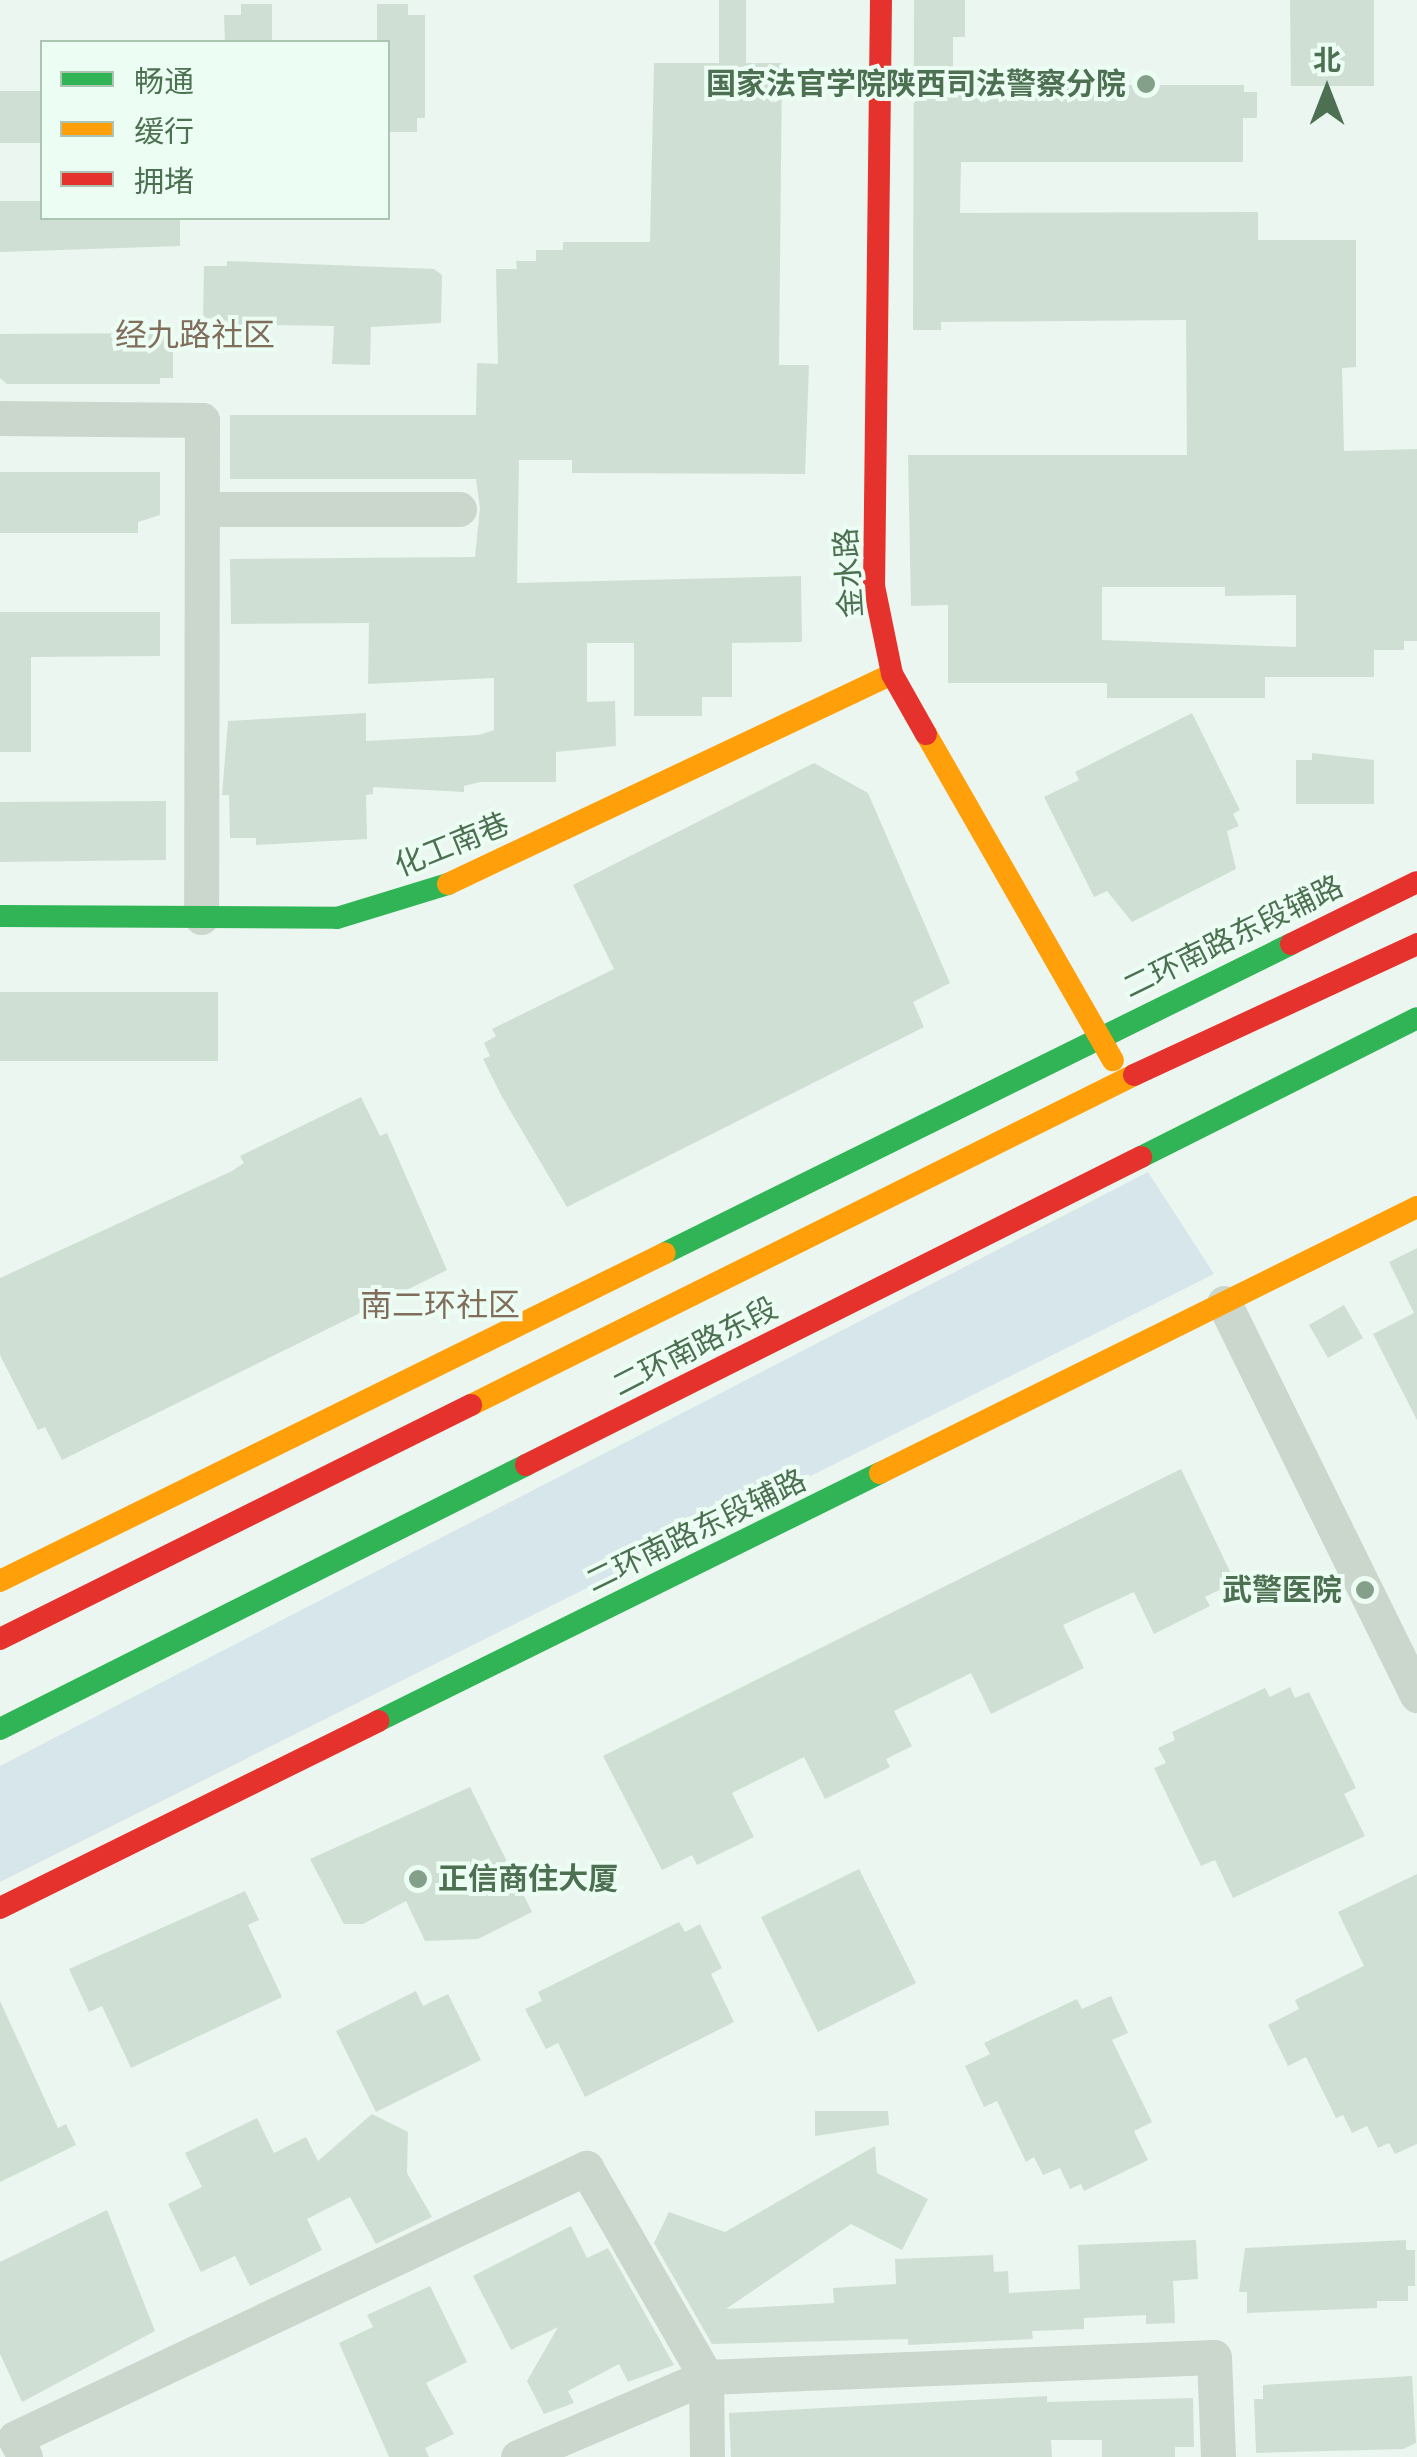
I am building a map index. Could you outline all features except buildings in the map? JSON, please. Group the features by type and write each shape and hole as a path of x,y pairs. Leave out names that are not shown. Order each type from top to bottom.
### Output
{"main road":[{"name":"金水路","path":"881,0 874,586 892,674 1124,1080"},
{"name":"化工南巷","path":"0,916 337,918 446,886 892,674"},
{"name":"二环南路东段辅路","path":"0,1581 1100,1034 1417,882"},
{"path":"1377,964 1417,933"},
{"name":"二环南路东段","path":"0,1638 1124,1080 1417,944"},
{"name":"二环南路东段","path":"0,1729 1414,1020"},
{"name":"二环南路东段辅路","path":"0,1908 1417,1207"}],"street":[{"path":"0,418 202,420 202,917"},
{"path":"202,509 459,509"},
{"path":"1224,1303 1417,1695"},
{"path":"25,2457 15,2438 586,2168 706,2377 707,2457"},
{"path":"518,2457 706,2377 1214,2357 1218,2457"}],"shaded area":[{"path":"1148,1172 1214,1274 0,1882 0,1766"}],"traffic: fast":[{"path":"0,916 337,918 448,884"},
{"path":"665,1253 1291,944"},
{"path":"1141,1157 1417,1018"},
{"path":"0,1729 526,1465"},
{"path":"378,1721 880,1473"}],"traffic: slow":[{"path":"448,884 892,674"},
{"path":"926,734 1113,1060"},
{"path":"471,1405 1134,1075"},
{"path":"880,1473 1417,1207"},
{"path":"0,1581 665,1253"}],"traffic: jam":[{"path":"881,0 874,586 892,674 926,734"},
{"path":"1291,944 1417,882"},
{"path":"1134,1075 1417,944"},
{"path":"526,1465 1141,1157"},
{"path":"0,1639 471,1405"},
{"path":"0,1908 378,1721"}],"place":[{"name":"国家法官学院陕西司法警察分院","path":"1146,84"},
{"name":"武警医院","path":"1365,1590"},
{"name":"正信商住大厦","path":"418,1879"}],"district":[{"name":"经九路社区","path":"195,335"},
{"name":"南二环社区","path":"440,1305"}]}
